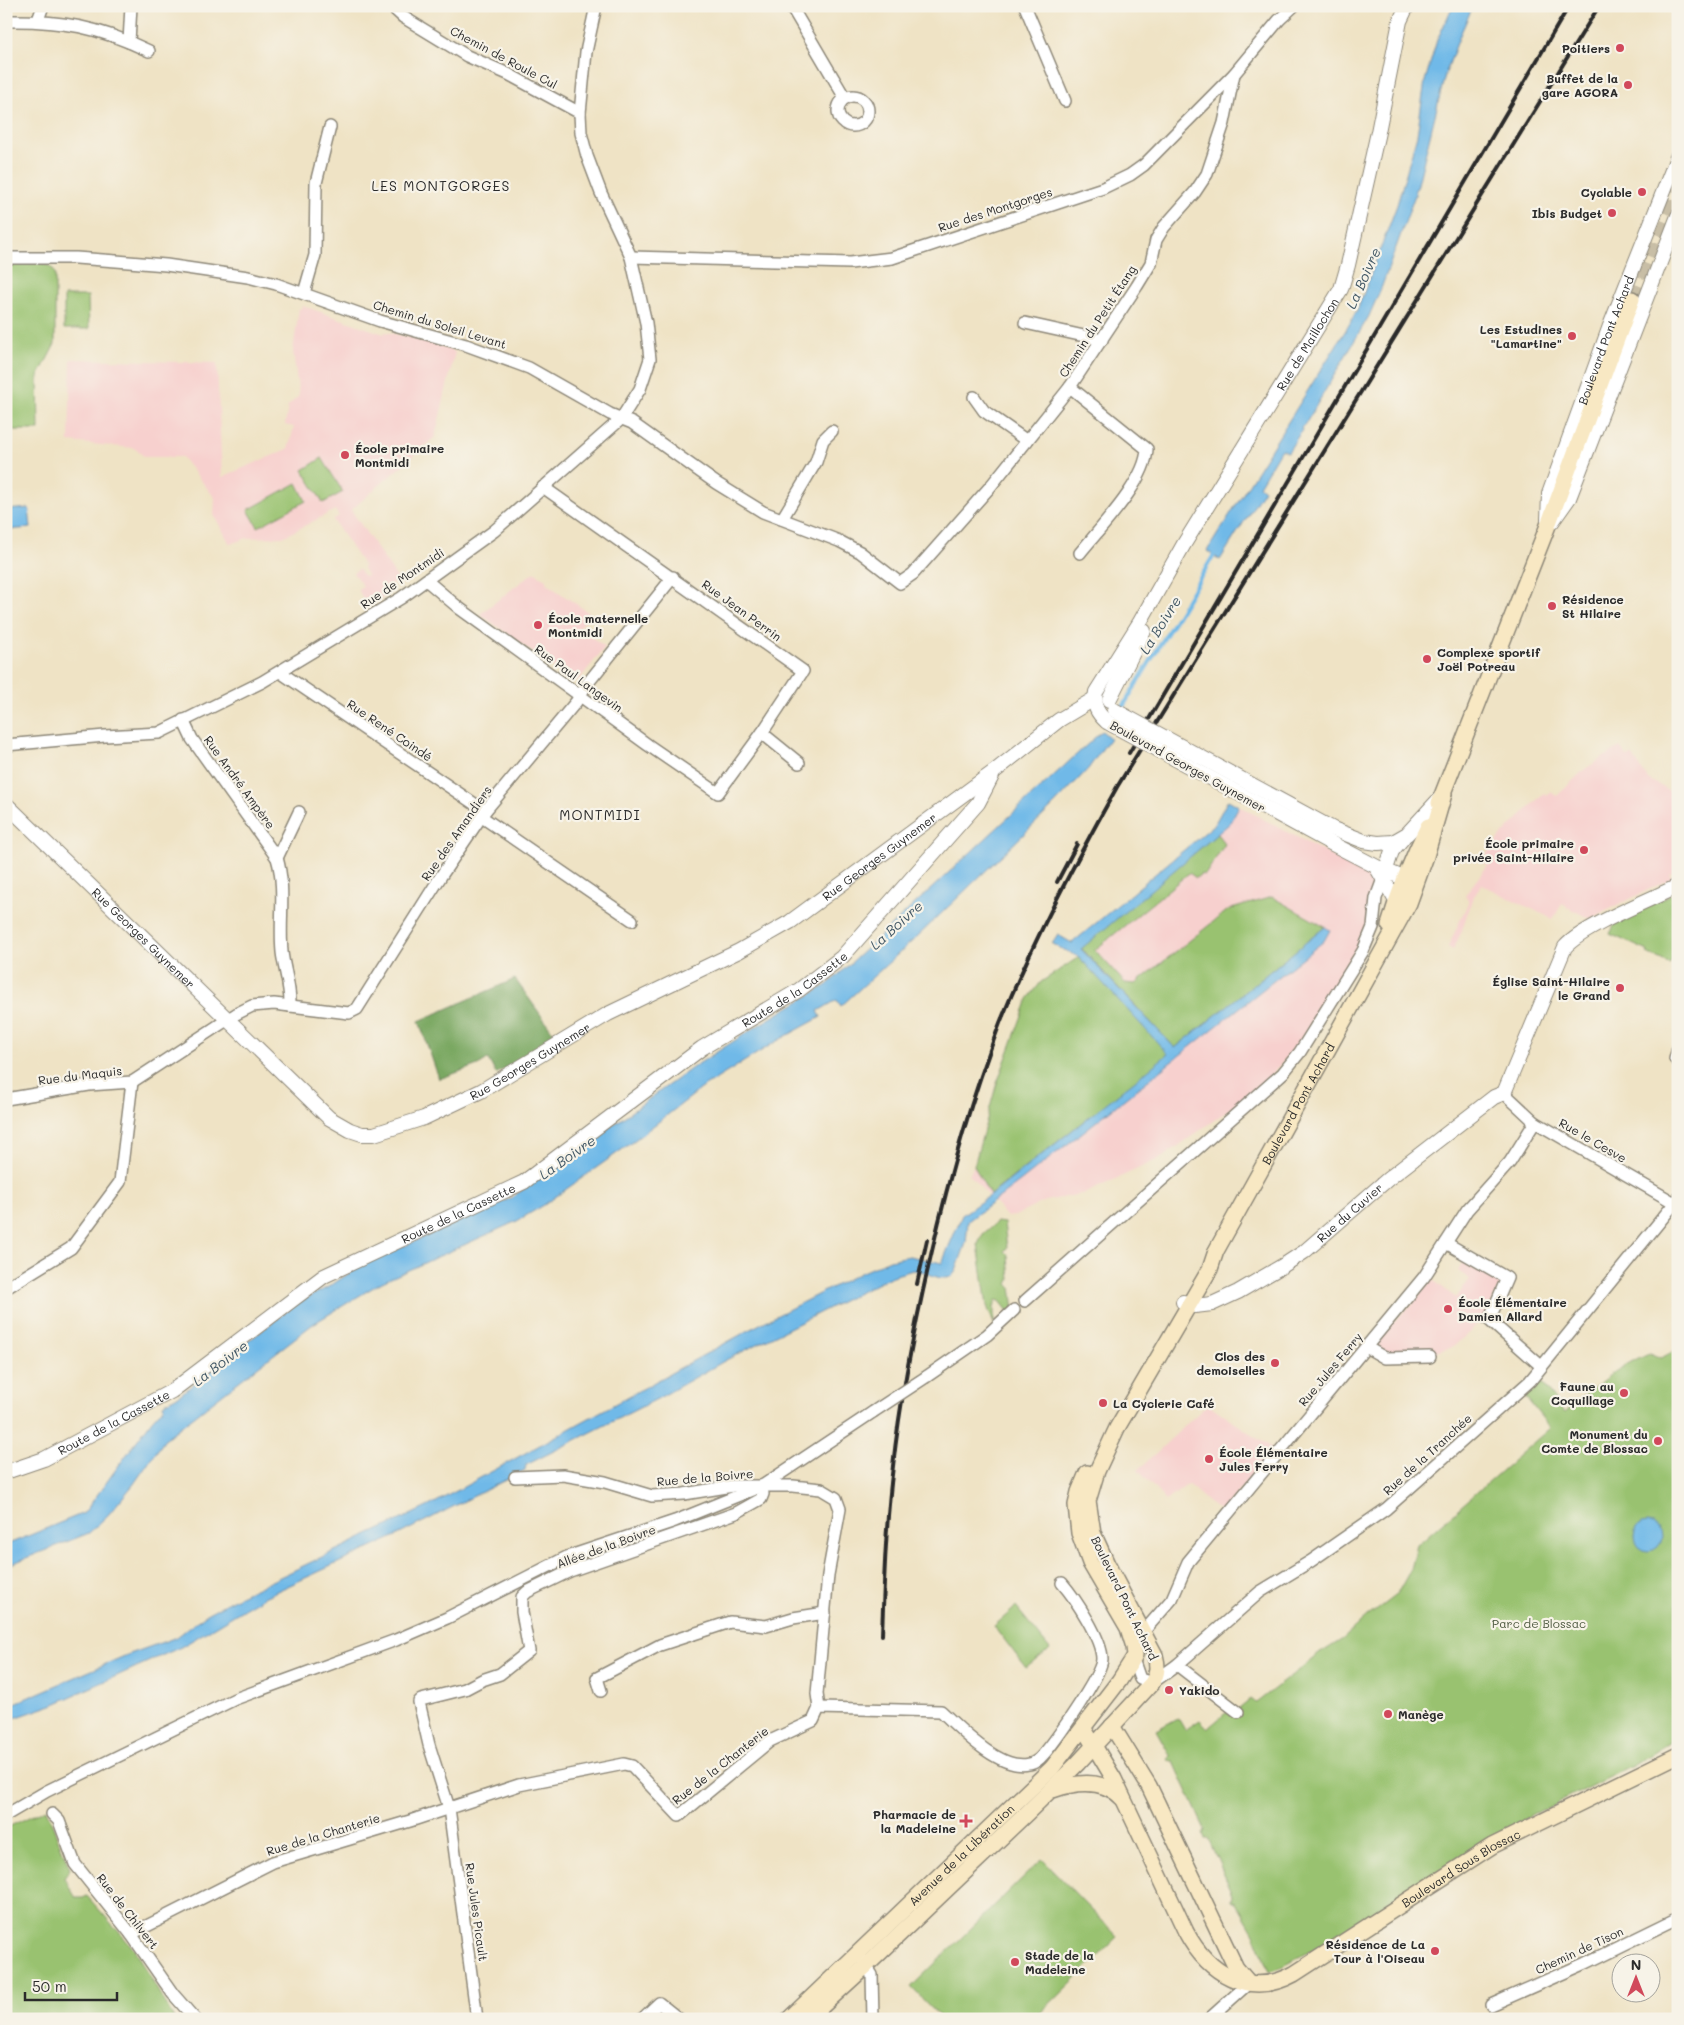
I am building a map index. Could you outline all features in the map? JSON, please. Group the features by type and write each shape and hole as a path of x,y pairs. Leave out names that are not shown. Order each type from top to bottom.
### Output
{"main road":[{"name":"Boulevard Pont Achard","path":"1119,1681 1133,1659 1134,1647 1128,1628 1090,1563 1077,1524 1076,1505 1084,1478 1117,1428 1168,1339 1173,1319 1186,1303 1203,1265 1216,1251 1408,903 1416,849 1444,794 1547,528 1632,299"},
{"name":"Boulevard Pont Achard","path":"1380,956 1396,901 1412,877"},
{"name":"Boulevard Pont Achard","path":"1117,1428 1090,1490 1088,1501 1090,1518 1107,1564 1144,1631 1158,1664 1158,1672 1152,1683"},
{"name":"Avenue de la Libération","path":"808,2019 863,1960 1052,1768 1084,1729 1119,1681"},
{"path":"1112,1726 1152,1683"},
{"name":"Avenue de la Libération","path":"789,2019 863,1960 1049,1791 1112,1726"},
{"name":"Boulevard Sous Blossac","path":"1112,1726 1140,1769 1236,1968 1249,1983"},
{"name":"Boulevard Sous Blossac","path":"1084,1729 1097,1743 1140,1769"},
{"name":"Boulevard Sous Blossac","path":"1097,1743 1186,1932 1196,1949 1210,1965 1222,1974 1249,1983 1265,1984 1284,1979 1492,1846 1678,1755"},
{"path":"1049,1791 1076,1783 1088,1783 1112,1790 1124,1801"}],"street":[{"path":"38,20 42,6"},
{"path":"129,42 131,6"},
{"name":"Chemin de Roule Cul","path":"391,6 403,18 467,56 508,74 580,113"},
{"name":"Rue de Montmidi","path":"6,745 159,733 262,682 426,580 494,531 621,419 640,389 650,359 646,323 630,257 587,156 581,133 580,113 586,52 596,6"},
{"path":"791,6 845,98"},
{"path":"1025,6 1065,101"},
{"name":"Rue des Montgorges","path":"630,257 850,262 892,258 1103,188 1130,175 1144,165 1234,74 1279,20 1294,6"},
{"name":"Rue de Maillochon","path":"1094,699 1096,692 1140,622 1184,544 1341,289 1381,116 1400,21 1407,6"},
{"path":"6,21 38,20 68,23 90,28 149,51"},
{"name":"Chemin du Petit Étang","path":"900,583 913,574 1027,441 1070,387 1102,340 1151,263 1156,240 1164,227 1195,192 1207,174 1224,123 1234,74"},
{"path":"304,293 315,255 316,183 330,127"},
{"name":"Boulevard Pont Achard","path":"1547,528 1549,494 1610,326 1678,155"},
{"name":"Boulevard Pont Achard","path":"1547,528 1569,498 1678,216"},
{"name":"Chemin du Soleil Levant","path":"6,258 76,258 166,265 248,277 304,293 380,321 466,345 529,368 621,419 632,423 738,497 763,512 839,541 860,552 900,583"},
{"path":"1025,323 1102,340"},
{"path":"1070,387 1147,449 1147,460 1136,483 1080,553"},
{"path":"974,397 984,410 1027,441"},
{"path":"782,519 816,462 823,440 832,431"},
{"name":"Rue Jean Perrin","path":"542,487 673,577 803,671 762,733 718,793"},
{"name":"Rue de Maillochon","path":"1110,711 1184,544"},
{"name":"Rue des Amandiers","path":"229,1019 252,1006 274,1004 349,1013 357,1009 441,876 484,814 673,577"},
{"name":"Rue Paul Langevin","path":"426,580 459,608 718,793"},
{"name":"Rue René Coindé","path":"280,672 632,920"},
{"name":"Boulevard Georges Guynemer","path":"1094,699 1096,711 1110,711"},
{"name":"Boulevard Georges Guynemer","path":"1094,699 1110,711 1184,755 1383,870 1412,877"},
{"name":"Rue Georges Guynemer","path":"6,804 329,1118 350,1130 362,1134 374,1134 432,1114 482,1091 608,1014 739,951 790,922 995,771 1060,720 1094,699"},
{"name":"Rue André Ampère","path":"183,720 192,739 277,858 282,875 282,954 291,997 290,1006"},
{"path":"762,733 799,763"},
{"name":"Boulevard Georges Guynemer","path":"1184,755 1333,829 1364,841 1378,844 1393,842 1407,834 1444,794"},
{"name":"Route de la Cassette","path":"6,1472 44,1459 172,1391 324,1276 524,1182 702,1048 799,990 842,957 978,803 995,771"},
{"name":"Rue André Ampère","path":"277,858 299,812"},
{"name":"Boulevard Georges Guynemer","path":"1333,829 1383,870 1396,901"},
{"path":"1025,1301 1291,1064 1330,1005 1362,951 1373,927 1374,900 1383,870 1396,845 1407,834"},
{"path":"1504,1093 1565,947 1602,923 1678,886"},
{"name":"Rue du Maquis","path":"6,1099 89,1085 132,1082 229,1019"},
{"path":"1678,1048 1675,1059 1678,1060"},
{"path":"6,1288 72,1248 120,1182 132,1082"},
{"name":"Rue le Cesve","path":"1504,1093 1535,1122 1676,1201"},
{"name":"Rue du Cuvier","path":"1186,1303 1199,1306 1212,1304 1238,1292 1284,1266 1304,1252 1388,1179 1494,1097 1504,1093"},
{"name":"Rue Jules Ferry","path":"1144,1631 1172,1599 1188,1562 1424,1277 1467,1210 1510,1162 1535,1122"},
{"name":"Rue de la Tranchée","path":"1152,1683 1177,1665 1260,1592 1311,1561 1386,1509 1530,1382 1676,1201"},
{"path":"1446,1242 1508,1278 1488,1320 1542,1366"},
{"path":"6,1814 47,1791 235,1699 396,1640 448,1618 567,1557 674,1521 762,1486 987,1335 1014,1310"},
{"path":"1366,1347 1386,1358 1430,1357"},
{"name":"Rue de la Boivre","path":"515,1477 563,1475 605,1482 652,1496 733,1486 762,1486 812,1487 821,1489 836,1498 840,1509 828,1575 817,1694 819,1708"},
{"name":"Allée de la Boivre","path":"449,1808 418,1702 465,1690 482,1680 500,1674 529,1651 522,1612 522,1597 527,1592 570,1571 729,1516 761,1498 764,1494 762,1486"},
{"path":"819,1708 941,1710 968,1738 1003,1760 1015,1764 1030,1764 1041,1757 1070,1718 1100,1670 1102,1660 1100,1647 1076,1599 1062,1582"},
{"path":"601,1691 597,1678 660,1645 730,1622 766,1626 793,1618 824,1613"},
{"name":"Boulevard Pont Achard","path":"1133,1659 1140,1679 1152,1683"},
{"path":"1177,1665 1238,1712"},
{"name":"Rue de la Chanterie","path":"131,1934 273,1862 519,1785 624,1764 632,1766 678,1816 770,1741 813,1721 819,1708"},
{"path":"1070,1718 1084,1729"},
{"name":"Rue Jules Picault","path":"449,1808 477,2019"},
{"name":"Rue de Chilvert","path":"52,1814 59,1821 75,1864 131,1934 173,1994 195,2019"},
{"name":"Chemin de Tison","path":"1491,2004 1586,1964 1678,1918"},
{"path":"863,1960 872,1975 873,2019"},
{"path":"1209,2019 1249,1983"},
{"path":"642,2019 659,2003 678,2019"}],"shaded area":[{"name":"École primaire Montmidi","path":"303,306 384,334 385,332 420,339 419,341 434,343 455,352 435,437 351,510 402,585 399,587 394,583 386,587 388,594 371,606 367,597 363,599 358,589 363,586 353,573 359,569 364,576 367,575 363,568 364,566 333,520 339,516 335,510 283,537 247,538 230,544 214,515 215,498 182,457 145,457 134,448 69,442 71,359 217,363 222,477 288,449 294,427 285,425 288,406 299,396 293,351 299,308 301,309"},
{"name":"École maternelle Montmidi","path":"534,572 547,580 546,582 557,591 591,614 579,628 605,647 579,680 572,681 480,614"},
{"name":"École primaire privée Saint-Hilaire","path":"1620,747 1627,757 1632,755 1648,779 1678,796 1678,871 1670,874 1672,878 1590,919 1562,904 1553,919 1482,885 1472,899 1461,933 1453,950 1448,947 1468,903 1465,895 1488,865 1481,861 1502,835 1544,793 1547,795 1551,791 1557,796 1585,769"},
{"path":"1239,806 1375,879 1369,919 1358,949 1327,1001 1292,1052 1260,1087 1163,1157 1086,1193 1045,1201 1015,1216 1007,1217 969,1174 974,1166 996,1086 1028,999 1041,982 1079,957 1225,827"},
{"name":"École Élémentaire Damien Allard","path":"1465,1259 1498,1279 1500,1285 1482,1321 1453,1347 1435,1352 1386,1354 1375,1346 1389,1326 1412,1304 1432,1279 1456,1298 1470,1279 1458,1271"},
{"name":"École Élémentaire Jules Ferry","path":"1208,1404 1274,1450 1222,1512 1188,1484 1166,1501 1138,1470"}],"green space":[{"path":"6,263 41,263 48,265 55,274 55,344 38,377 39,430 6,430"},
{"path":"64,296 88,296 89,329 64,329"},
{"path":"322,458 343,492 323,503 303,470"},
{"path":"297,483 306,501 258,527 248,510"},
{"path":"1217,834 1225,844 1205,875 1201,874 1196,878 1189,873 1095,950 1125,983 1135,984 1228,910 1272,897 1325,927 1175,1048 1081,948"},
{"path":"1671,894 1678,898 1678,946 1670,964 1647,953 1648,951 1610,934 1615,924"},
{"path":"1079,957 1169,1054 990,1195 974,1166 996,1086 1028,999 1041,982"},
{"path":"515,979 556,1036 496,1074 488,1059 478,1065 439,1079 419,1021"},
{"path":"997,1222 1004,1223 1007,1248 1004,1251 1008,1255 1010,1280 1008,1284 1011,1287 1014,1310 1008,1311 1000,1301 996,1300 994,1324 987,1306 978,1244 983,1234"},
{"name":"Parc de Blossac","path":"1678,1349 1678,1737 1635,1764 1551,1806 1487,1841 1350,1930 1279,1968 1269,1971 1254,1933 1236,1902 1232,1900 1233,1895 1208,1838 1205,1838 1203,1834 1205,1830 1174,1762 1168,1760 1170,1755 1156,1730 1178,1718 1185,1730 1200,1720 1208,1728 1227,1712 1232,1715 1251,1699 1256,1703 1319,1654 1343,1639 1367,1617 1397,1594 1411,1569 1417,1545 1550,1428 1524,1395 1539,1380 1565,1413 1594,1387 1626,1365 1649,1353 1661,1358"},
{"path":"1016,1607 1050,1649 1026,1668 994,1626"},
{"path":"46,1809 70,1869 64,1878 76,1898 87,1896 134,1949 174,2019 6,2019 6,1828"},
{"name":"Stade de la Madeleine","path":"1042,1859 1118,1937 1034,2019 942,2019 911,1987"}],"water":[{"name":"La Boivre","path":"1453,6 1473,6 1445,75 1415,195 1382,286 1369,316 1306,423 1301,428 1302,430 1288,452 1281,449 1259,486 1264,490 1220,560 1207,551 1358,308 1397,205 1417,135 1425,81 1437,40"},
{"path":"29,508 31,528 6,530 6,510"},
{"name":"La Boivre","path":"1102,731 1110,738 1088,769 1054,805 919,935 841,1006 837,1000 818,1011 821,1017 777,1041 705,1086 627,1146 544,1205 517,1221 382,1282 313,1324 166,1438 133,1485 108,1515 89,1533 6,1566 6,1545 84,1513 152,1420 164,1407 163,1404 181,1394 296,1304 330,1286 360,1266 511,1198 695,1066 762,1023 827,985"},
{"path":"1228,800 1239,806 1229,824 1081,949 1175,1048 1325,927 1330,930 1324,941 968,1221 966,1243 956,1271 952,1276 940,1278 913,1270 892,1276 726,1360 657,1399 526,1465 525,1470 390,1539 264,1597 181,1647 52,1705 6,1721 6,1707 127,1655 177,1637 208,1613 429,1506 762,1323 862,1272 890,1260 909,1256 942,1263 962,1215 996,1191 1168,1054 1079,957 1052,944 1058,935 1072,943 1214,825"},
{"path":"1648,1523 1658,1527 1662,1537 1658,1547 1648,1551 1638,1547 1634,1537 1638,1527"}],"waterway":[{"name":"La Boivre","path":"1121,710 1215,553"}],"tunnel":[{"path":"1632,299 1678,181"}],"railway":[{"path":"1129,753 1569,6"},
{"path":"882,1635 886,1550 896,1439 904,1386 925,1281 961,1138 989,1052 1026,962 1085,845 1117,787 1599,6"},
{"path":"1057,882 1077,844"},
{"path":"917,1284 927,1240"}],"place":[{"name":"Poitiers","path":"1620,48"},
{"name":"Buffet de la gare AGORA","path":"1628,85"},
{"name":"Cyclable","path":"1642,192"},
{"name":"Ibis Budget","path":"1612,213"},
{"name":"Les Estudines \"Lamartine\"","path":"1572,336"},
{"name":"École primaire Montmidi","path":"345,455"},
{"name":"Résidence St Hilaire","path":"1552,606"},
{"name":"École maternelle Montmidi","path":"538,625"},
{"name":"Complexe sportif Joël Potreau","path":"1427,659"},
{"name":"École primaire privée Saint-Hilaire","path":"1584,850"},
{"name":"Église Saint-Hilaire le Grand","path":"1620,988"},
{"name":"École Élémentaire Damien Allard","path":"1448,1309"},
{"name":"Clos des demoiselles","path":"1275,1363"},
{"name":"Faune au Coquillage","path":"1624,1393"},
{"name":"La Cyclerie Café","path":"1103,1403"},
{"name":"Monument du Comte de Blossac","path":"1658,1441"},
{"name":"École Élémentaire Jules Ferry","path":"1209,1459"},
{"name":"Yakido","path":"1169,1690"},
{"name":"Manège","path":"1388,1714"},
{"name":"Pharmacie de la Madeleine","path":"966,1821"},
{"name":"Résidence de La Tour à l'Oiseau","path":"1435,1951"},
{"name":"Stade de la Madeleine","path":"1015,1962"}],"district":[{"name":"LES MONTGORGES","path":"441,185"},
{"name":"MONTMIDI","path":"600,814"}]}
